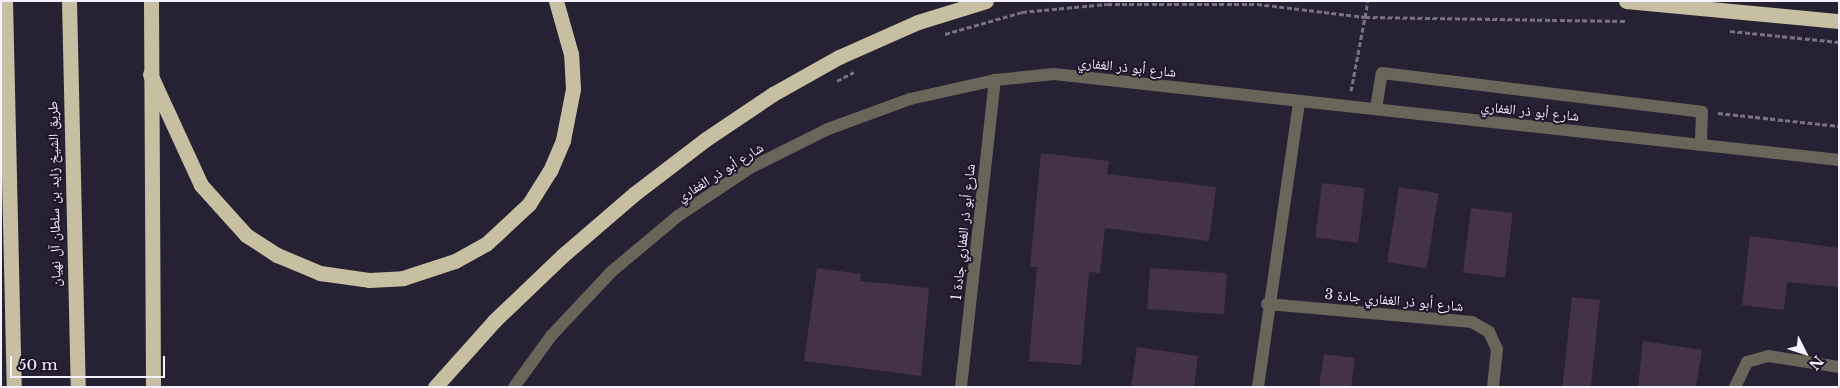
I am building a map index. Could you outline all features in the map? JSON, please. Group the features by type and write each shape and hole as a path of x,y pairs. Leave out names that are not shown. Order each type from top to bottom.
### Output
{"highway":[{"path":"5,1 14,387"},
{"name":"طريق الشيخ زايد بن سلطان آل نهيان","path":"69,1 78,387"},
{"path":"151,1 153,387"},
{"path":"150,74 197,179 246,235 276,255 320,273 369,280 403,278 455,261 486,244 529,204 550,171 563,140 573,90 571,54 556,1"},
{"path":"435,387 494,321 562,256 634,194 706,139 773,94 839,57 918,22 986,1"},
{"path":"1626,1 1839,21"}],"street":[{"path":"1376,109 1382,73 1702,112 1701,145"},
{"name":"شارع أبو ذر الغفاري","path":"514,387 551,336 611,272 678,216 750,168 846,122 910,100 995,80 1054,74 1839,160"},
{"name":"شارع أبو ذر الغفاري جادة 1","path":"961,387 995,80"},
{"path":"1258,387 1267,304 1299,101"},
{"name":"شارع أبو ذر الغفاري جادة 3","path":"1267,304 1472,322 1489,332 1497,349 1493,387"},
{"path":"1735,387 1747,362 1768,356 1839,367"}],"path":[{"path":"1348,106 1368,1"},
{"path":"1365,17 1635,21"},
{"path":"1722,30 1839,42"},
{"path":"1702,112 1839,126"}],"building":[{"path":"1041,153 1109,161 1107,174 1216,187 1209,241 1105,228 1100,273 1089,272 1081,365 1029,361 1037,267 1030,267"},
{"path":"1322,183 1365,188 1358,243 1315,238"},
{"path":"1399,187 1439,193 1427,268 1387,262"},
{"path":"1471,208 1513,213 1505,278 1463,273"},
{"path":"1750,236 1839,248 1839,287 1787,282 1784,310 1742,305"},
{"path":"817,268 861,274 860,281 929,288 921,376 804,361"},
{"path":"1150,268 1227,273 1224,314 1147,309"},
{"path":"1572,297 1600,300 1591,387 1563,387"},
{"path":"1643,341 1702,350 1696,387 1638,387"},
{"path":"1137,347 1198,356 1194,387 1131,387"},
{"path":"1324,354 1355,358 1351,387 1319,387"}]}
